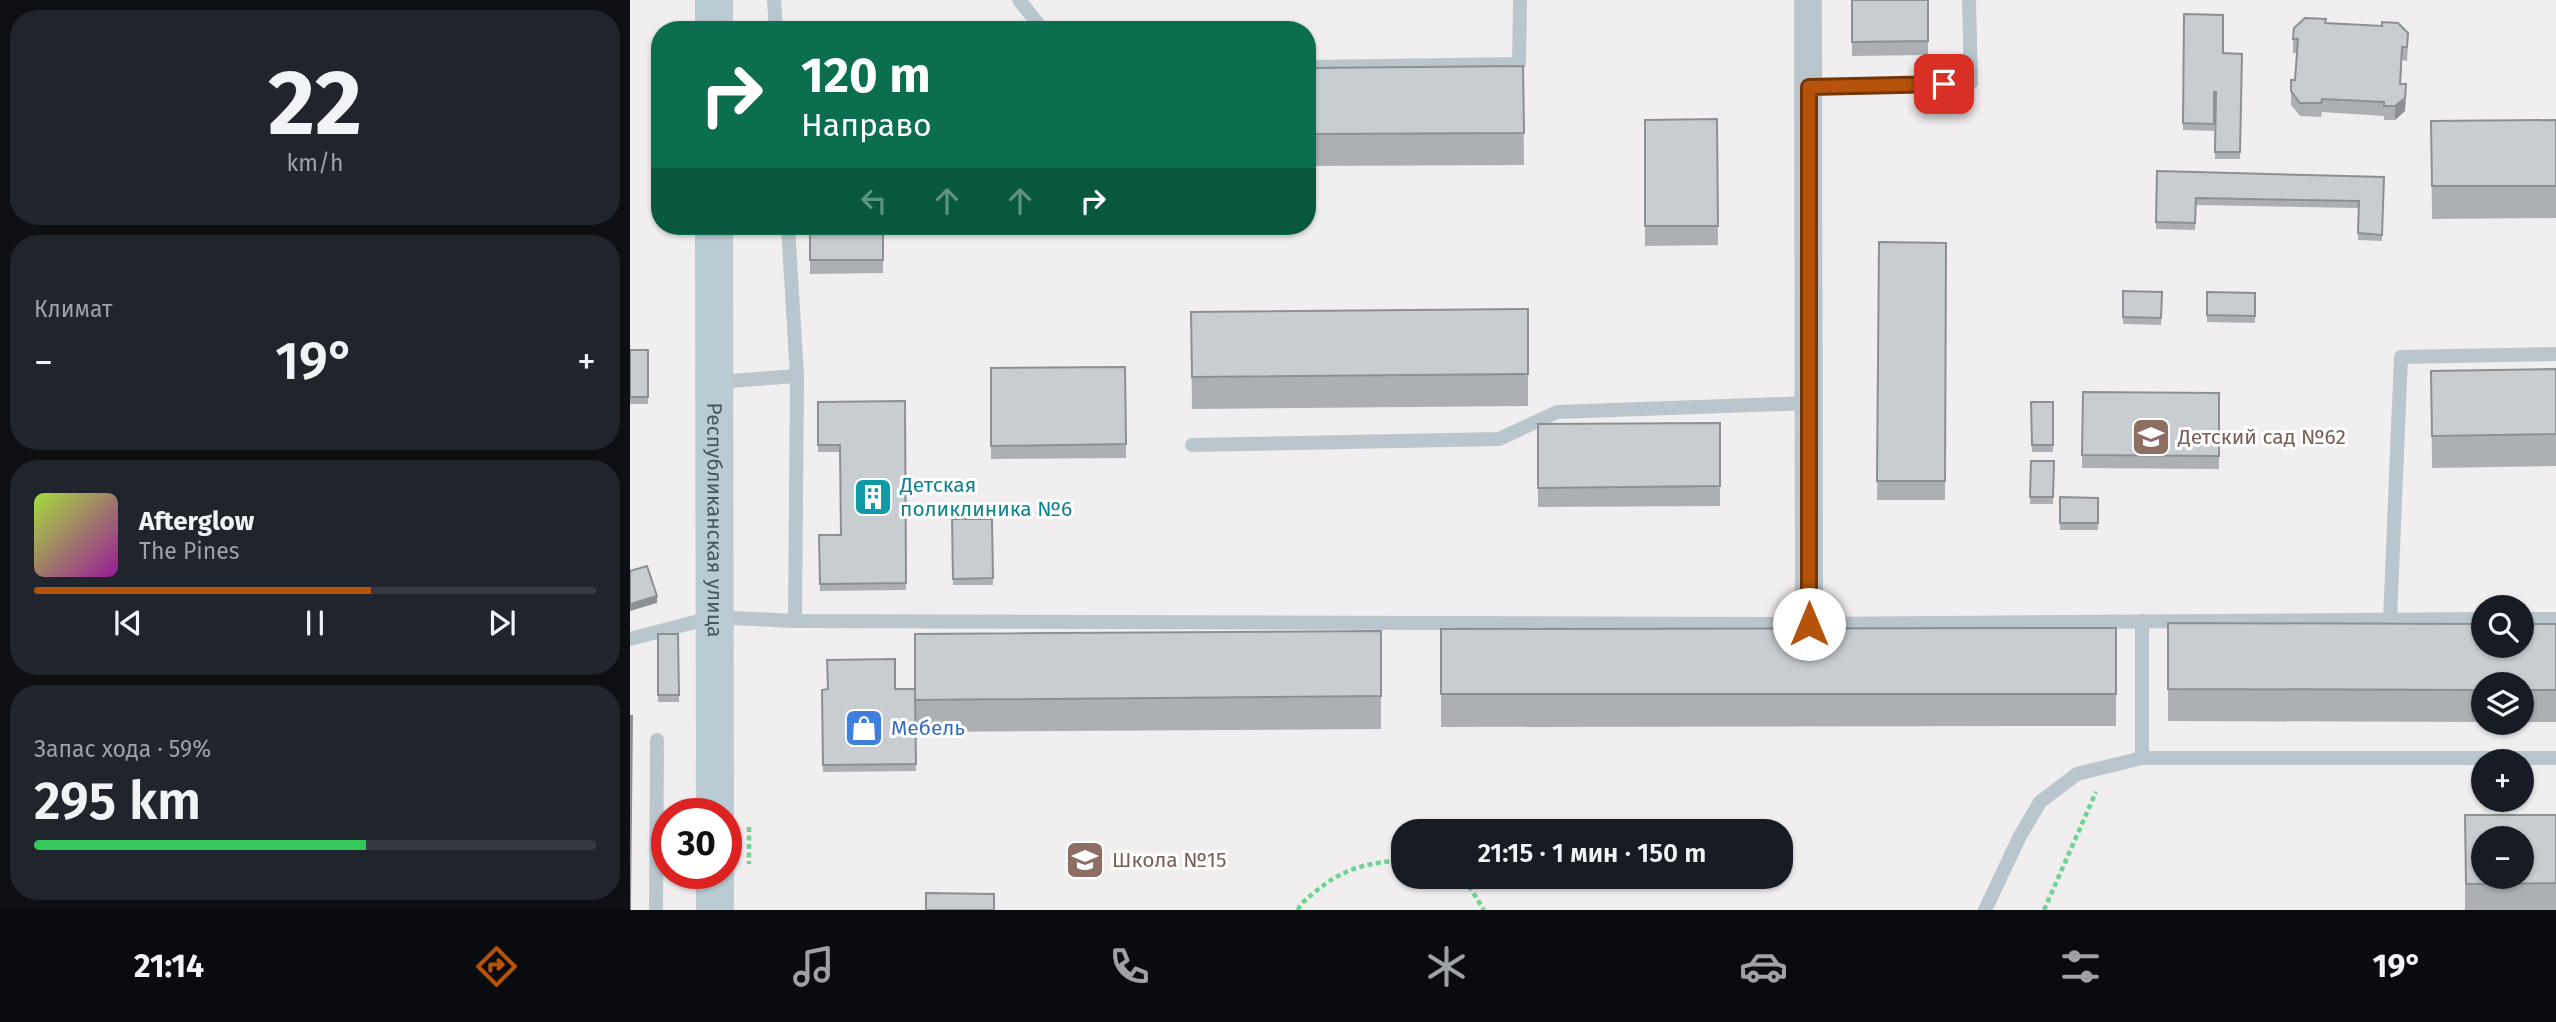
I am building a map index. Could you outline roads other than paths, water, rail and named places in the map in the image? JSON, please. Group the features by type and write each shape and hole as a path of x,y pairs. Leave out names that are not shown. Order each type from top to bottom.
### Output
{"main road":[{"path":"714,0 714,21"},
{"name":"Республиканская улица","path":"714,235 715,798"},
{"path":"715,889 715,910"}],"street":[{"path":"1808,0 1809,624"}],"lane":[{"path":"775,0 776,21"},
{"path":"1019,0 1036,21"},
{"path":"1316,67 1519,64 1520,0"},
{"path":"1809,87 1971,83 1969,0"},
{"path":"789,235 797,376 795,621"},
{"path":"2390,620 2401,357 2556,354"},
{"path":"714,382 797,376"},
{"path":"1192,445 1499,439 1557,412 1810,403"},
{"path":"630,639 714,617 795,621 1809,624 2471,619"},
{"path":"2534,619 2556,619"},
{"path":"2142,621 2142,758"},
{"path":"656,910 657,740"},
{"path":"1985,910 2020,836 2040,802 2077,774 2107,766 2142,758 2556,758"}],"place":[{"name":"Детский сад №62","path":"2151,437"},
{"name":"Детская поликлиника №6","path":"873,497"},
{"name":"Мебель","path":"864,728"},
{"name":"Школа №15","path":"1085,860"}]}
